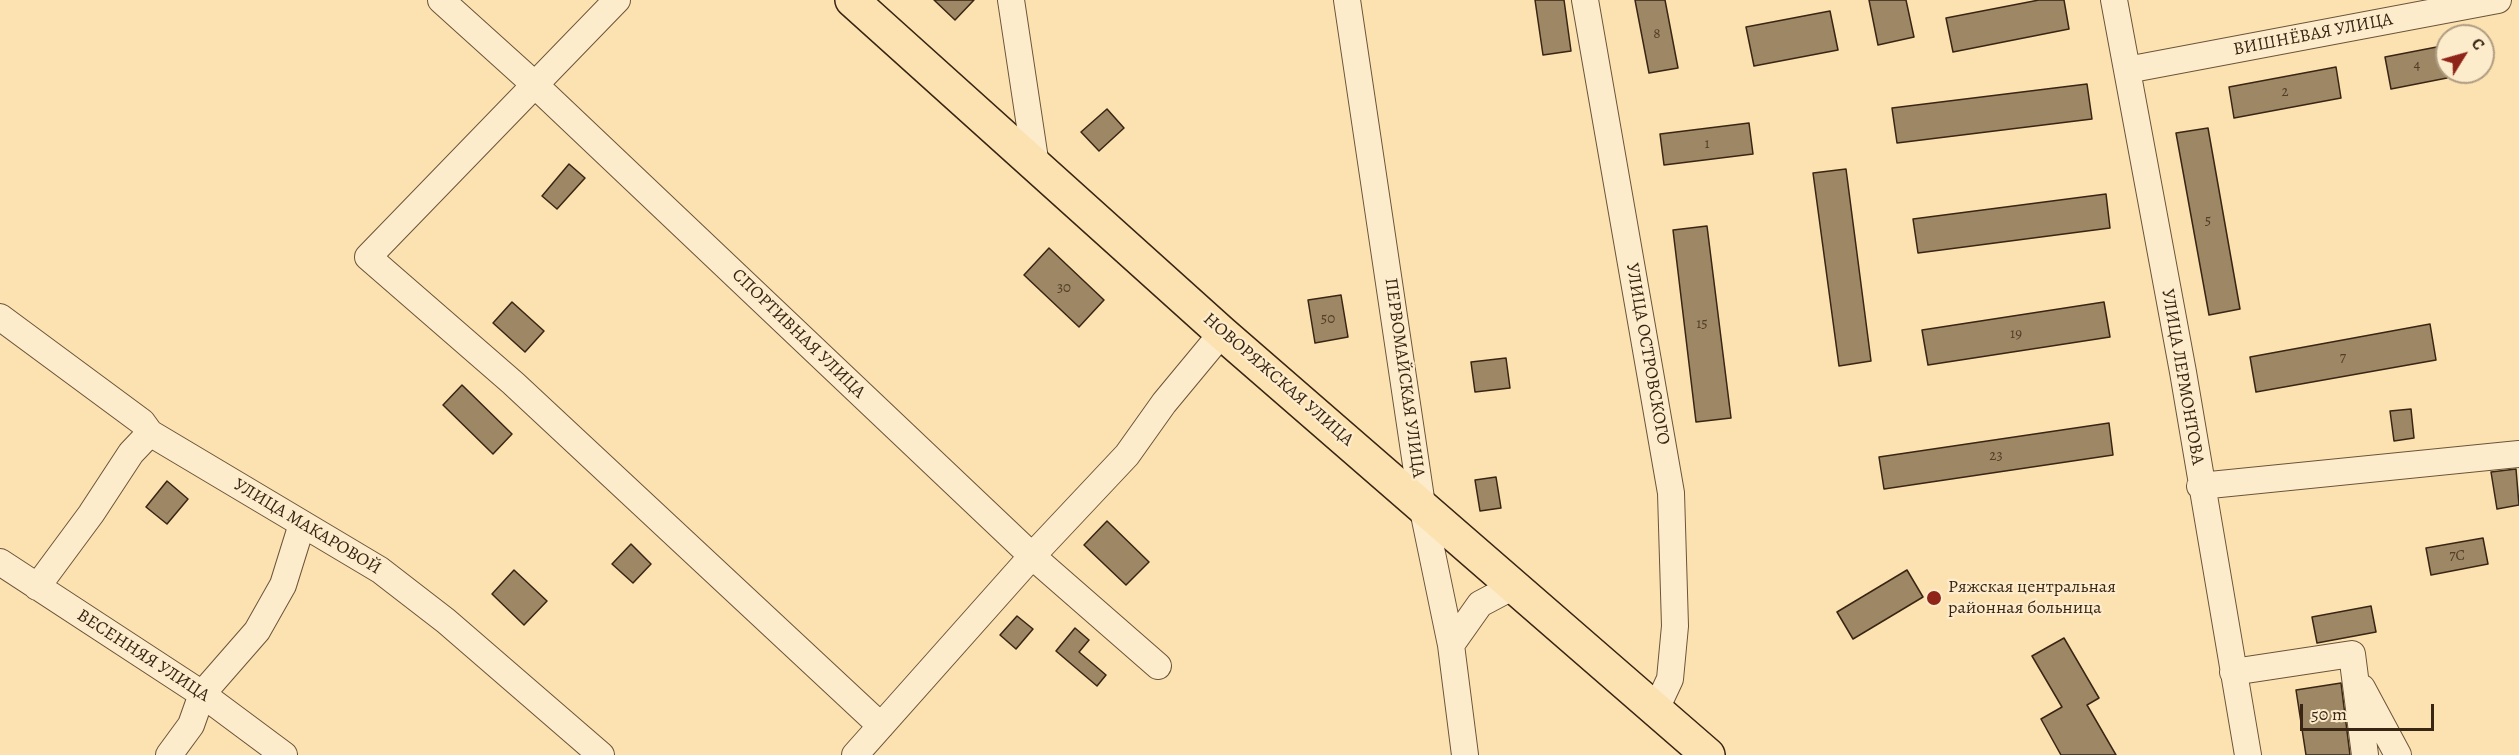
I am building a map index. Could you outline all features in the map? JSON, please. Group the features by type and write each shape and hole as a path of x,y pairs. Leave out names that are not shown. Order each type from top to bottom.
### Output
{"main road":[{"name":"НОВОРЯЖСКАЯ УЛИЦА","path":"852,0 1222,333 1708,755"}],"street":[{"name":"СПОРТИВНАЯ УЛИЦА","path":"441,0 534,84 1032,556 1158,666"},
{"path":"617,0 368,257 513,383 881,726"},
{"path":"1011,0 1036,166"},
{"name":"ПЕРВОМАЙСКАЯ УЛИЦА","path":"1347,0 1422,505 1451,645 1465,755"},
{"name":"УЛИЦА ОСТРОВСКОГО","path":"1585,0 1671,493 1675,626 1670,679 1656,709"},
{"name":"УЛИЦА ЛЕРМОНТОВА","path":"2114,0 2183,372 2200,486 2248,755"},
{"name":"ВИШНЁВАЯ УЛИЦА","path":"2127,70 2498,0"},
{"name":"УЛИЦА МАКАРОВОЙ","path":"0,317 142,422 150,433 380,570 428,607 601,755"},
{"path":"855,755 1032,556 1127,455 1164,403 1222,333"},
{"path":"37,587 91,514 131,453 150,433"},
{"path":"2200,486 2519,454"},
{"path":"169,755 191,725 202,694 257,632 283,585 302,524"},
{"name":"ВЕСЕННЯЯ УЛИЦА","path":"0,562 202,694 284,755"},
{"path":"1451,645 1479,604 1514,586"},
{"path":"2233,672 2352,654 2365,755"},
{"path":"2354,674 2398,755"}],"building":[{"path":"934,0 974,0 955,20"},
{"path":"1535,0 1564,0 1571,51 1543,55"},
{"path":"1635,0 1665,0 1678,68 1649,73"},
{"path":"1869,0 1906,0 1914,37 1878,45"},
{"path":"2039,0 2064,0 2069,29 1953,52 1946,18"},
{"path":"1830,11 1838,50 1754,66 1746,27"},
{"path":"2435,47 2435,80 2391,89 2385,57"},
{"path":"2336,67 2341,98 2234,118 2229,87"},
{"path":"2087,84 2092,119 1897,143 1892,108"},
{"path":"1107,109 1124,128 1099,151 1081,132"},
{"path":"1749,123 1753,154 1664,165 1660,134"},
{"path":"2208,128 2240,309 2209,315 2176,133"},
{"path":"569,164 585,178 557,209 542,196"},
{"path":"1846,169 1871,361 1839,366 1813,173"},
{"path":"2106,194 2110,228 1918,253 1913,219"},
{"path":"1707,226 1731,418 1696,422 1673,230"},
{"path":"1049,248 1104,300 1079,327 1024,275"},
{"path":"1341,295 1348,337 1315,343 1308,300"},
{"path":"512,302 544,331 525,352 493,323"},
{"path":"2104,302 2110,337 1928,365 1922,330"},
{"path":"2430,324 2436,360 2256,392 2250,357"},
{"path":"1506,358 1510,388 1475,392 1471,362"},
{"path":"462,385 512,434 493,454 443,405"},
{"path":"2411,409 2414,438 2394,441 2390,411"},
{"path":"2109,423 2113,455 1884,489 1879,457"},
{"path":"2516,469 2519,505 2497,509 2491,472"},
{"path":"1496,477 1501,508 1480,511 1475,480"},
{"path":"167,481 188,499 167,524 146,507"},
{"path":"1107,521 1149,562 1126,585 1084,545"},
{"path":"2483,538 2488,564 2431,575 2426,548"},
{"path":"631,544 651,564 633,583 612,564"},
{"path":"514,570 547,601 524,625 492,594"},
{"path":"1907,570 1923,597 1853,639 1837,612"},
{"path":"2371,606 2376,632 2317,643 2312,617"},
{"path":"1017,616 1033,629 1016,649 1000,635"},
{"path":"1075,628 1089,640 1079,652 1106,675 1097,686 1056,651"},
{"path":"2064,638 2099,698 2087,705 2116,755 2061,755 2041,719 2062,707 2032,656"},
{"path":"2341,683 2350,755 2306,755 2296,690"}],"place":[{"name":"Ряжская центральная районная больница","path":"1934,598"}]}
